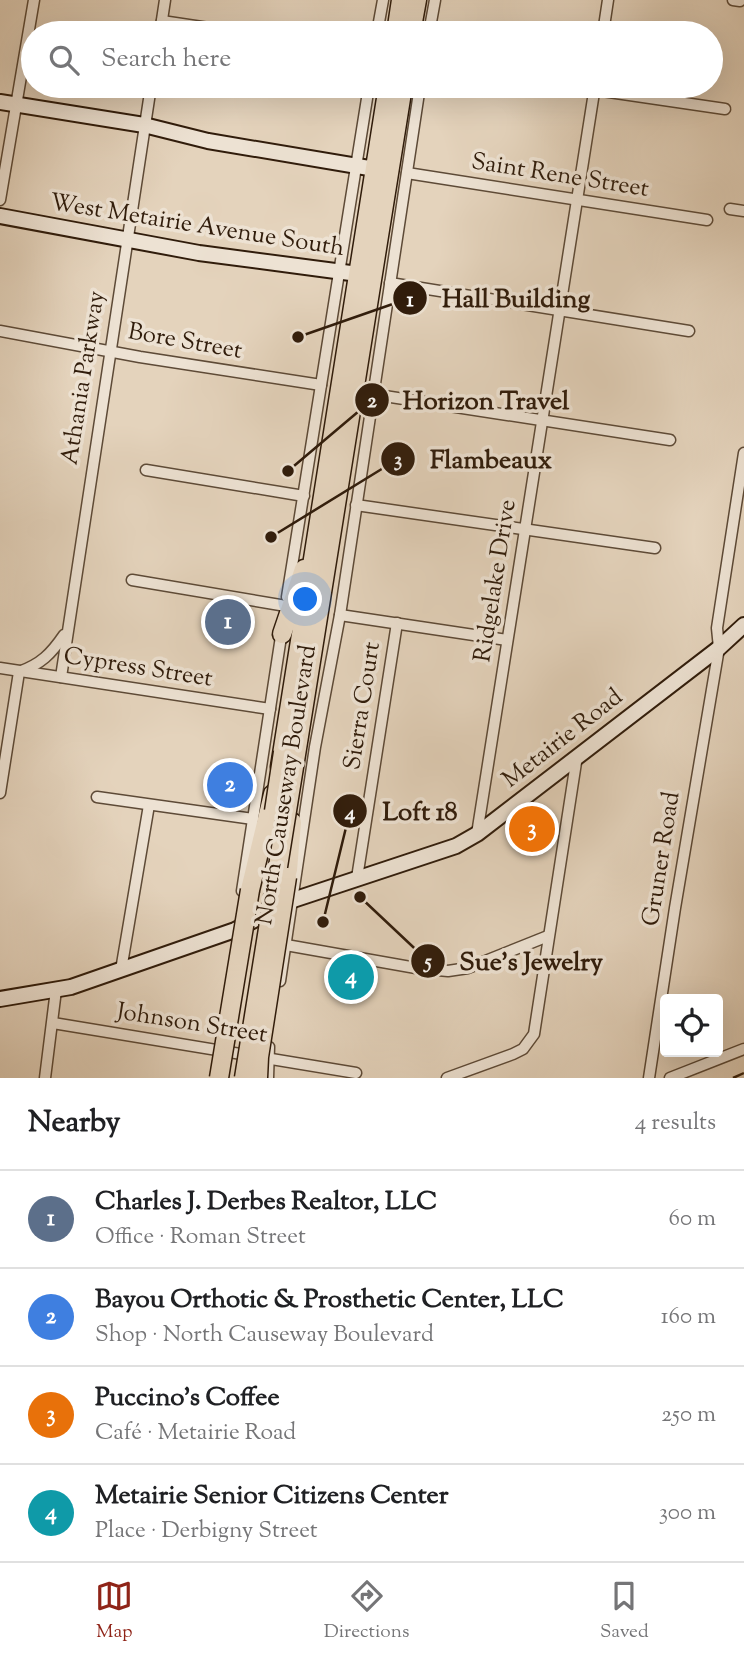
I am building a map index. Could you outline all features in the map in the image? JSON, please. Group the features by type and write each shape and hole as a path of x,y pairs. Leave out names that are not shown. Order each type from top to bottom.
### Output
{"highway":[{"path":"398,21 401,0"},
{"path":"413,21 416,0"},
{"name":"North Causeway Boulevard","path":"244,1078 291,744 347,390 358,274 386,98"},
{"name":"North Causeway Boulevard","path":"232,1078 291,744 315,547 376,254 401,98"},
{"path":"282,634 302,574 315,547"},
{"path":"219,1078 250,890 291,744"},
{"path":"258,1078 288,870 291,744"}],"main road":[{"path":"0,102 144,125 208,141 374,169 380,173 383,185 383,209"},
{"name":"West Metairie Avenue South","path":"0,216 199,254 338,272 358,274 372,267 376,254"},
{"name":"Metairie Road","path":"0,999 56,990 121,970 236,930 293,900 456,846 477,834 719,648 744,625"}],"street":[{"path":"31,21 34,0"},
{"path":"162,21 165,0"},
{"path":"379,21 383,0"},
{"path":"431,21 435,0"},
{"path":"605,21 608,0"},
{"path":"0,200 21,80"},
{"name":"Athania Parkway","path":"61,677 149,98"},
{"name":"North Causeway Boulevard","path":"209,1078 236,930 367,98"},
{"name":"North Causeway Boulevard","path":"268,1078 268,1057 314,747 340,615 418,98"},
{"name":"Ridgelake Drive","path":"477,834 592,98"},
{"path":"656,98 725,109"},
{"name":"Saint Rene Street","path":"407,173 707,220"},
{"path":"730,209 744,211"},
{"path":"390,283 689,331"},
{"name":"Bore Street","path":"0,331 321,385"},
{"path":"347,390 670,440"},
{"name":"Gruner Road","path":"649,1078 719,648 717,628 744,453"},
{"path":"146,470 304,496"},
{"path":"356,505 655,548"},
{"path":"132,580 286,606"},
{"path":"340,615 507,640"},
{"name":"Sierra Court","path":"357,878 397,623"},
{"path":"0,793 19,671 37,665 51,653 66,632"},
{"name":"Cypress Street","path":"0,668 270,709"},
{"path":"447,1078 523,1049 534,1034 578,756"},
{"path":"97,797 253,819"},
{"path":"121,970 149,805"},
{"path":"286,945 416,968 448,971 468,968 548,936"},
{"path":"45,1078 56,990"},
{"name":"Johnson Street","path":"53,1023 356,1073"},
{"path":"670,1078 744,1049"}],"railway":[{"path":"733,1078 744,1073"}],"place":[{"name":"Hall Building","path":"298,337"},
{"name":"Horizon Travel","path":"288,471"},
{"name":"Flambeaux","path":"271,537"},
{"name":"Charles J. Derbes Realtor, LLC","path":"228,622"},
{"name":"Bayou Orthotic & Prosthetic Center, LLC","path":"230,785"},
{"name":"Puccino's Coffee","path":"532,829"},
{"name":"Sue's Jewelry","path":"360,897"},
{"name":"Loft 18","path":"323,922"},
{"name":"Metairie Senior Citizens Center","path":"351,977"}]}
